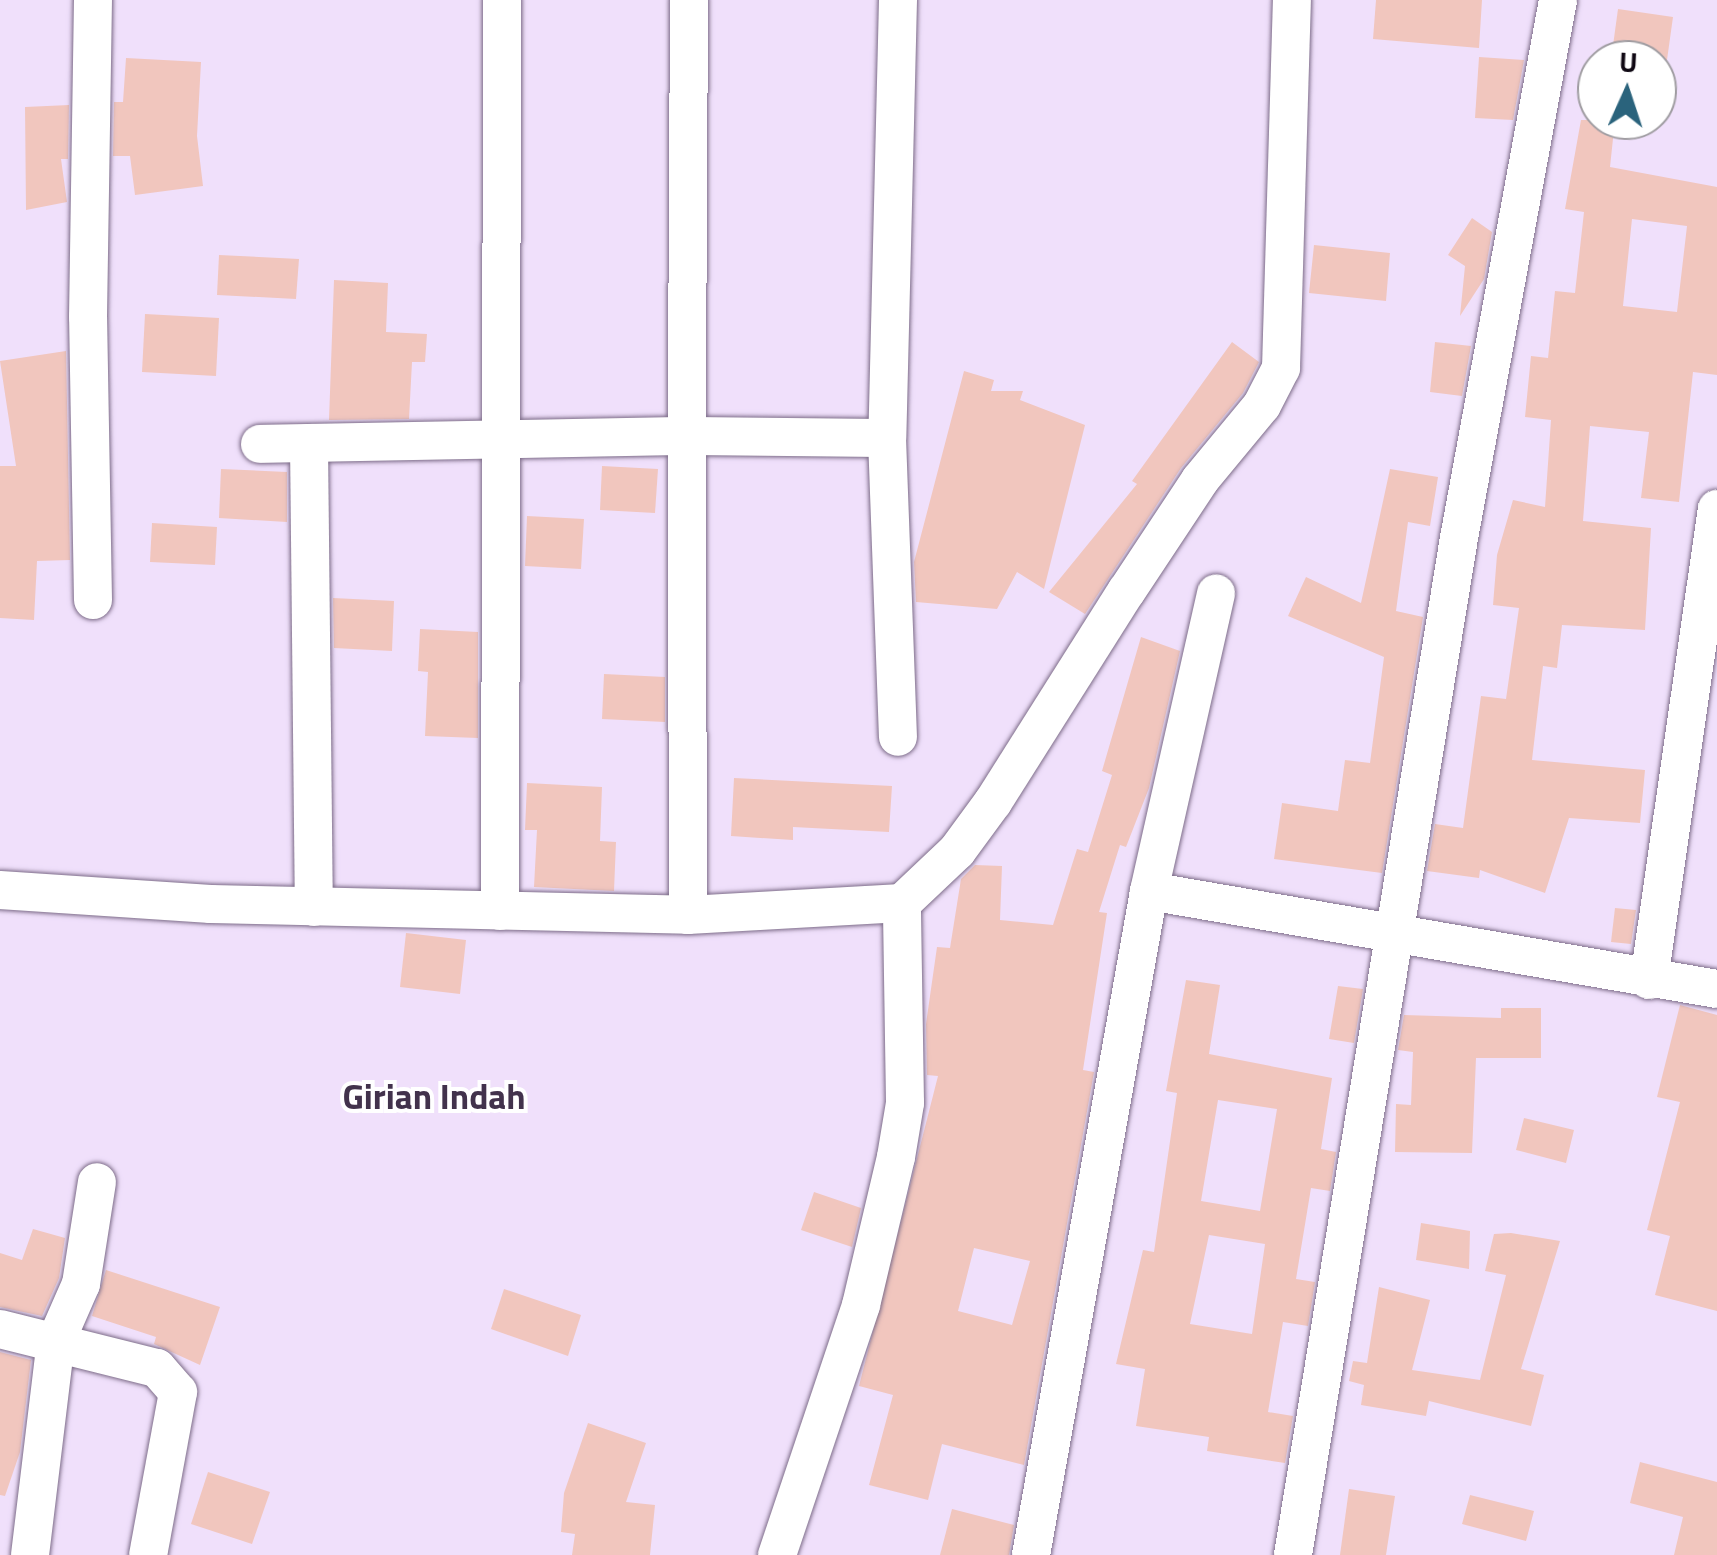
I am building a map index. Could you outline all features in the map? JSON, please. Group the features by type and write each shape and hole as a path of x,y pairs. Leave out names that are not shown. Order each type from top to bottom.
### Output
{"street":[{"path":"93,0 88,316 93,600"},
{"path":"500,910 502,0"},
{"path":"688,915 689,0"},
{"path":"898,0 887,438 898,737"},
{"path":"0,890 314,907 688,915 902,904 957,851 993,802 1200,480 1262,405 1281,368 1292,0"},
{"path":"1293,1555 1395,933 1556,13 1583,0"},
{"path":"260,444 687,436 887,438"},
{"path":"310,444 314,907"},
{"path":"1649,980 1717,510"},
{"path":"1031,1555 1149,891 1216,593"},
{"path":"1149,891 1717,989"},
{"path":"777,1555 862,1305 896,1157 904,1103 902,904"},
{"path":"30,1555 56,1341 80,1284 97,1182"},
{"path":"0,1329 157,1368 178,1392 148,1555"}],"building":[{"path":"1376,0 1482,0 1479,48 1373,39"},
{"path":"1618,9 1673,17 1670,40 1614,40"},
{"path":"1479,57 1524,60 1513,120 1475,118"},
{"path":"126,58 201,62 197,136 203,186 135,195 130,156 113,156 114,102 123,102"},
{"path":"69,105 68,159 61,159 67,202 26,210 25,107"},
{"path":"1577,140 1613,140 1610,167 1717,187 1717,375 1693,372 1679,502 1641,498 1649,432 1590,426 1583,521 1651,528 1645,630 1562,625 1557,668 1543,666 1532,760 1645,770 1640,823 1569,818 1545,893 1480,870 1479,878 1427,871 1435,824 1463,828 1481,696 1506,699 1519,608 1493,605 1497,555 1513,500 1545,507 1551,420 1525,417 1531,356 1548,358 1555,291 1575,293 1584,212 1565,209","holes":["1632,219 1687,226 1677,312 1623,306"]},
{"path":"1472,218 1492,232 1484,279 1460,316 1465,266 1448,255"},
{"path":"1314,245 1390,253 1386,301 1309,293"},
{"path":"219,255 299,259 296,299 217,295"},
{"path":"334,280 388,283 386,332 427,334 425,362 412,362 409,419 329,420"},
{"path":"145,314 219,318 216,376 142,372"},
{"path":"1232,342 1259,362 1243,393 1181,468 1085,614 1049,592 1137,484 1132,481"},
{"path":"1435,342 1471,346 1462,396 1430,392"},
{"path":"66,351 70,560 37,561 34,620 0,618 0,466 16,466 0,361"},
{"path":"964,371 994,380 991,391 1023,391 1020,400 1085,425 1044,589 1017,572 997,609 916,602 914,562"},
{"path":"602,466 658,469 655,513 600,510"},
{"path":"221,469 287,472 287,522 219,518"},
{"path":"1390,469 1438,477 1430,526 1408,522 1396,611 1423,617 1382,873 1274,859 1282,803 1338,811 1345,760 1370,763 1384,657 1288,616 1306,577 1361,603"},
{"path":"527,516 584,519 581,569 525,566"},
{"path":"152,523 217,527 215,565 150,562"},
{"path":"333,598 394,601 392,651 334,648"},
{"path":"420,629 478,632 478,738 425,736 428,672 418,671"},
{"path":"1141,637 1180,651 1149,788 1126,847 1120,845 1099,912 1107,913 1083,1070 1094,1072 1024,1465 942,1444 928,1500 869,1485 893,1395 859,1386 938,1076 927,1075 926,1024 937,947 950,948 961,879 975,865 1002,866 1000,920 1053,925 1077,849 1088,852 1112,775 1102,771","holes":["974,1248 1030,1261 1012,1325 958,1311"]},
{"path":"604,674 665,677 665,722 602,719"},
{"path":"734,778 892,786 889,832 793,827 793,840 731,836"},
{"path":"527,783 602,787 600,841 616,842 614,891 534,887 537,830 525,830"},
{"path":"1615,908 1636,910 1631,944 1611,942"},
{"path":"406,933 466,940 460,994 400,987"},
{"path":"1186,980 1220,985 1209,1054 1332,1078 1321,1149 1336,1152 1330,1191 1311,1188 1296,1279 1315,1282 1308,1326 1283,1322 1268,1412 1293,1416 1285,1463 1207,1451 1209,1437 1136,1426 1145,1369 1116,1364 1143,1250 1154,1252 1177,1093 1166,1091","holes":["1218,1100 1277,1109 1260,1211 1201,1201","1209,1235 1265,1244 1252,1334 1190,1324"]},
{"path":"1338,986 1363,989 1354,1043 1329,1039"},
{"path":"1680,1005 1717,1015 1717,1311 1655,1295 1670,1236 1647,1230 1680,1102 1657,1097"},
{"path":"1501,1008 1541,1008 1541,1058 1476,1058 1472,1153 1395,1152 1396,1104 1411,1105 1413,1052 1398,1050 1404,1015 1501,1018"},
{"path":"1524,1118 1574,1130 1566,1163 1516,1150"},
{"path":"814,1192 861,1208 852,1247 801,1230"},
{"path":"1421,1223 1470,1231 1469,1269 1416,1260"},
{"path":"33,1229 65,1238 59,1278 42,1316 0,1307 0,1253 22,1260"},
{"path":"1494,1234 1560,1241 1521,1369 1544,1375 1531,1426 1429,1401 1426,1416 1361,1405 1364,1385 1349,1381 1353,1361 1367,1363 1379,1287 1430,1300 1412,1370 1480,1380 1506,1275 1485,1271"},
{"path":"106,1270 220,1307 200,1365 154,1344 156,1337 92,1316"},
{"path":"504,1289 581,1315 568,1356 491,1329"},
{"path":"0,1352 31,1360 20,1452 5,1496 0,1495"},
{"path":"588,1423 646,1443 626,1502 655,1505 650,1555 572,1555 575,1534 561,1532 564,1493"},
{"path":"1640,1462 1717,1482 1717,1555 1674,1555 1683,1517 1630,1503"},
{"path":"208,1472 270,1492 252,1544 191,1524"},
{"path":"1349,1489 1395,1496 1386,1555 1340,1555"},
{"path":"1470,1495 1534,1511 1526,1541 1462,1524"},
{"path":"952,1509 1014,1525 1009,1555 940,1555"}],"district":[{"name":"Girian Indah","path":"434,1096"}]}
